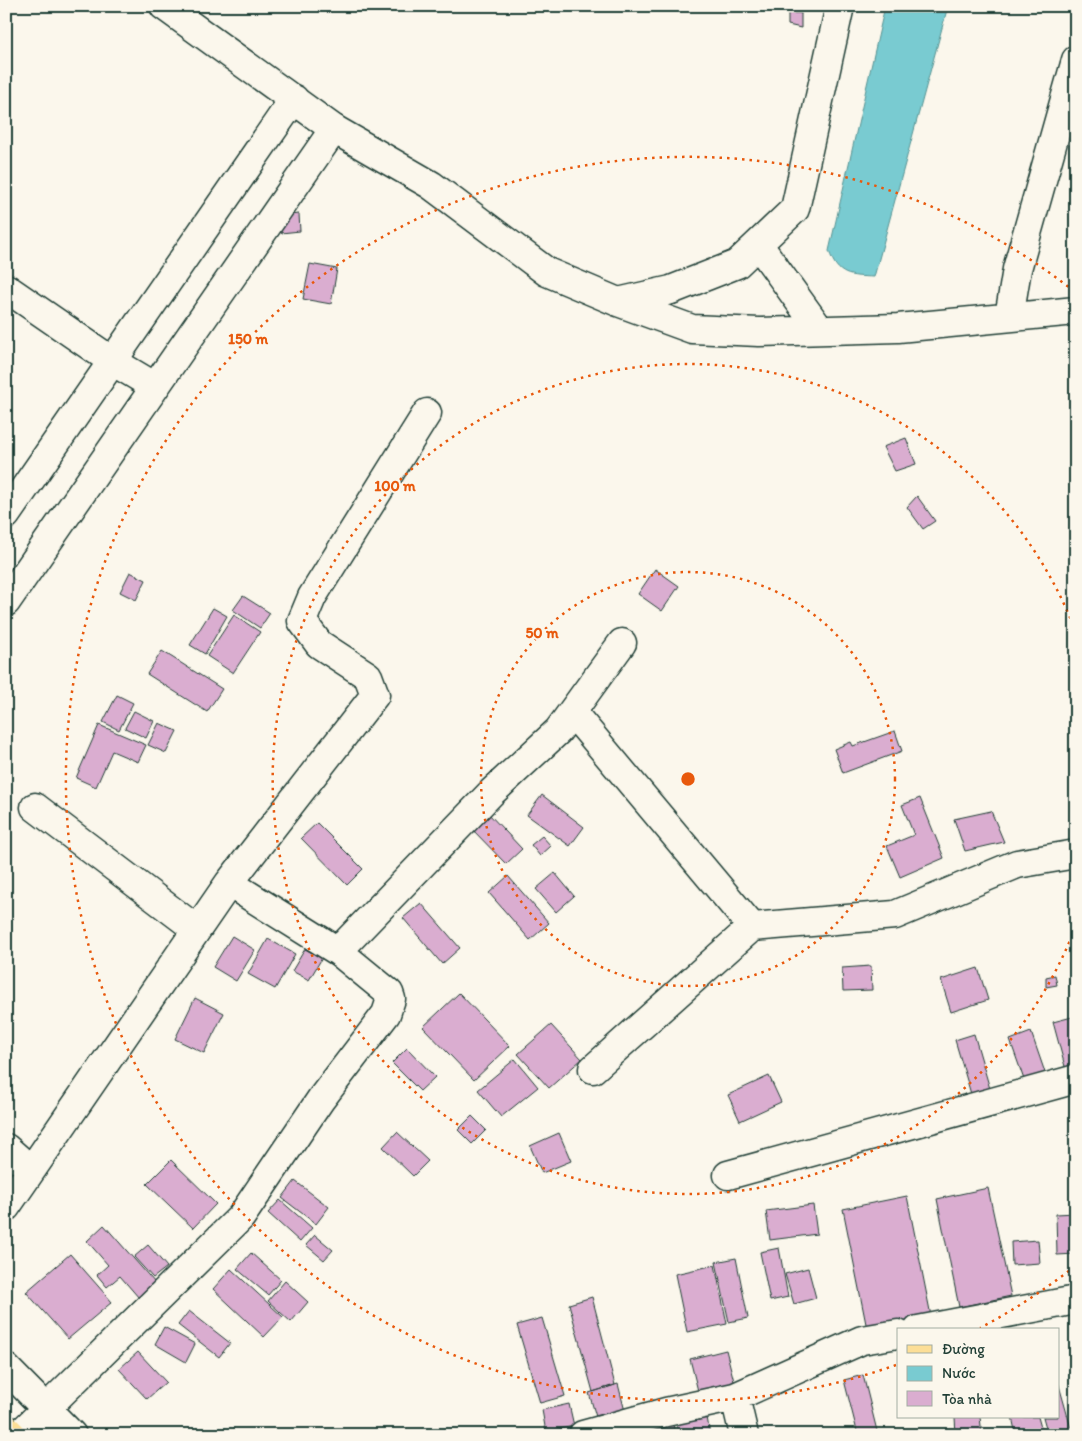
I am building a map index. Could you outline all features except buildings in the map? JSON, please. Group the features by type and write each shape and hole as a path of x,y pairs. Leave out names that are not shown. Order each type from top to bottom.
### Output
{"main road":[{"path":"6,1429 12,1435"}],"street":[{"path":"164,6 334,129 430,186 548,272 618,302 692,329 758,332 898,328 1076,311"},
{"path":"618,302 671,290 737,264 795,209 840,6"},
{"path":"1009,317 1017,269 1076,60"},
{"path":"6,515 294,99"},
{"path":"6,602 334,129"},
{"path":"758,244 820,330"},
{"path":"6,288 112,361 154,386"},
{"path":"6,1207 196,929 376,695 368,676 319,644 302,621 312,597 427,413"},
{"path":"339,952 492,792 558,731 622,643"},
{"path":"572,712 752,927"},
{"path":"35,807 196,929"},
{"path":"593,1069 752,927 895,915 1017,864 1076,854"},
{"path":"19,1435 241,1217 321,1099 386,1014 391,999 389,992 339,952 230,883"},
{"path":"728,1175 1076,1080"},
{"path":"6,1148 30,1170"},
{"path":"929,1328 1076,1300"},
{"path":"583,1435 666,1412 735,1397 862,1340 897,1334"},
{"path":"6,1368 72,1435"},
{"path":"735,1397 744,1435"}],"water":[{"path":"885,6 948,6 874,277 858,276 846,273 836,266 829,251"}]}
